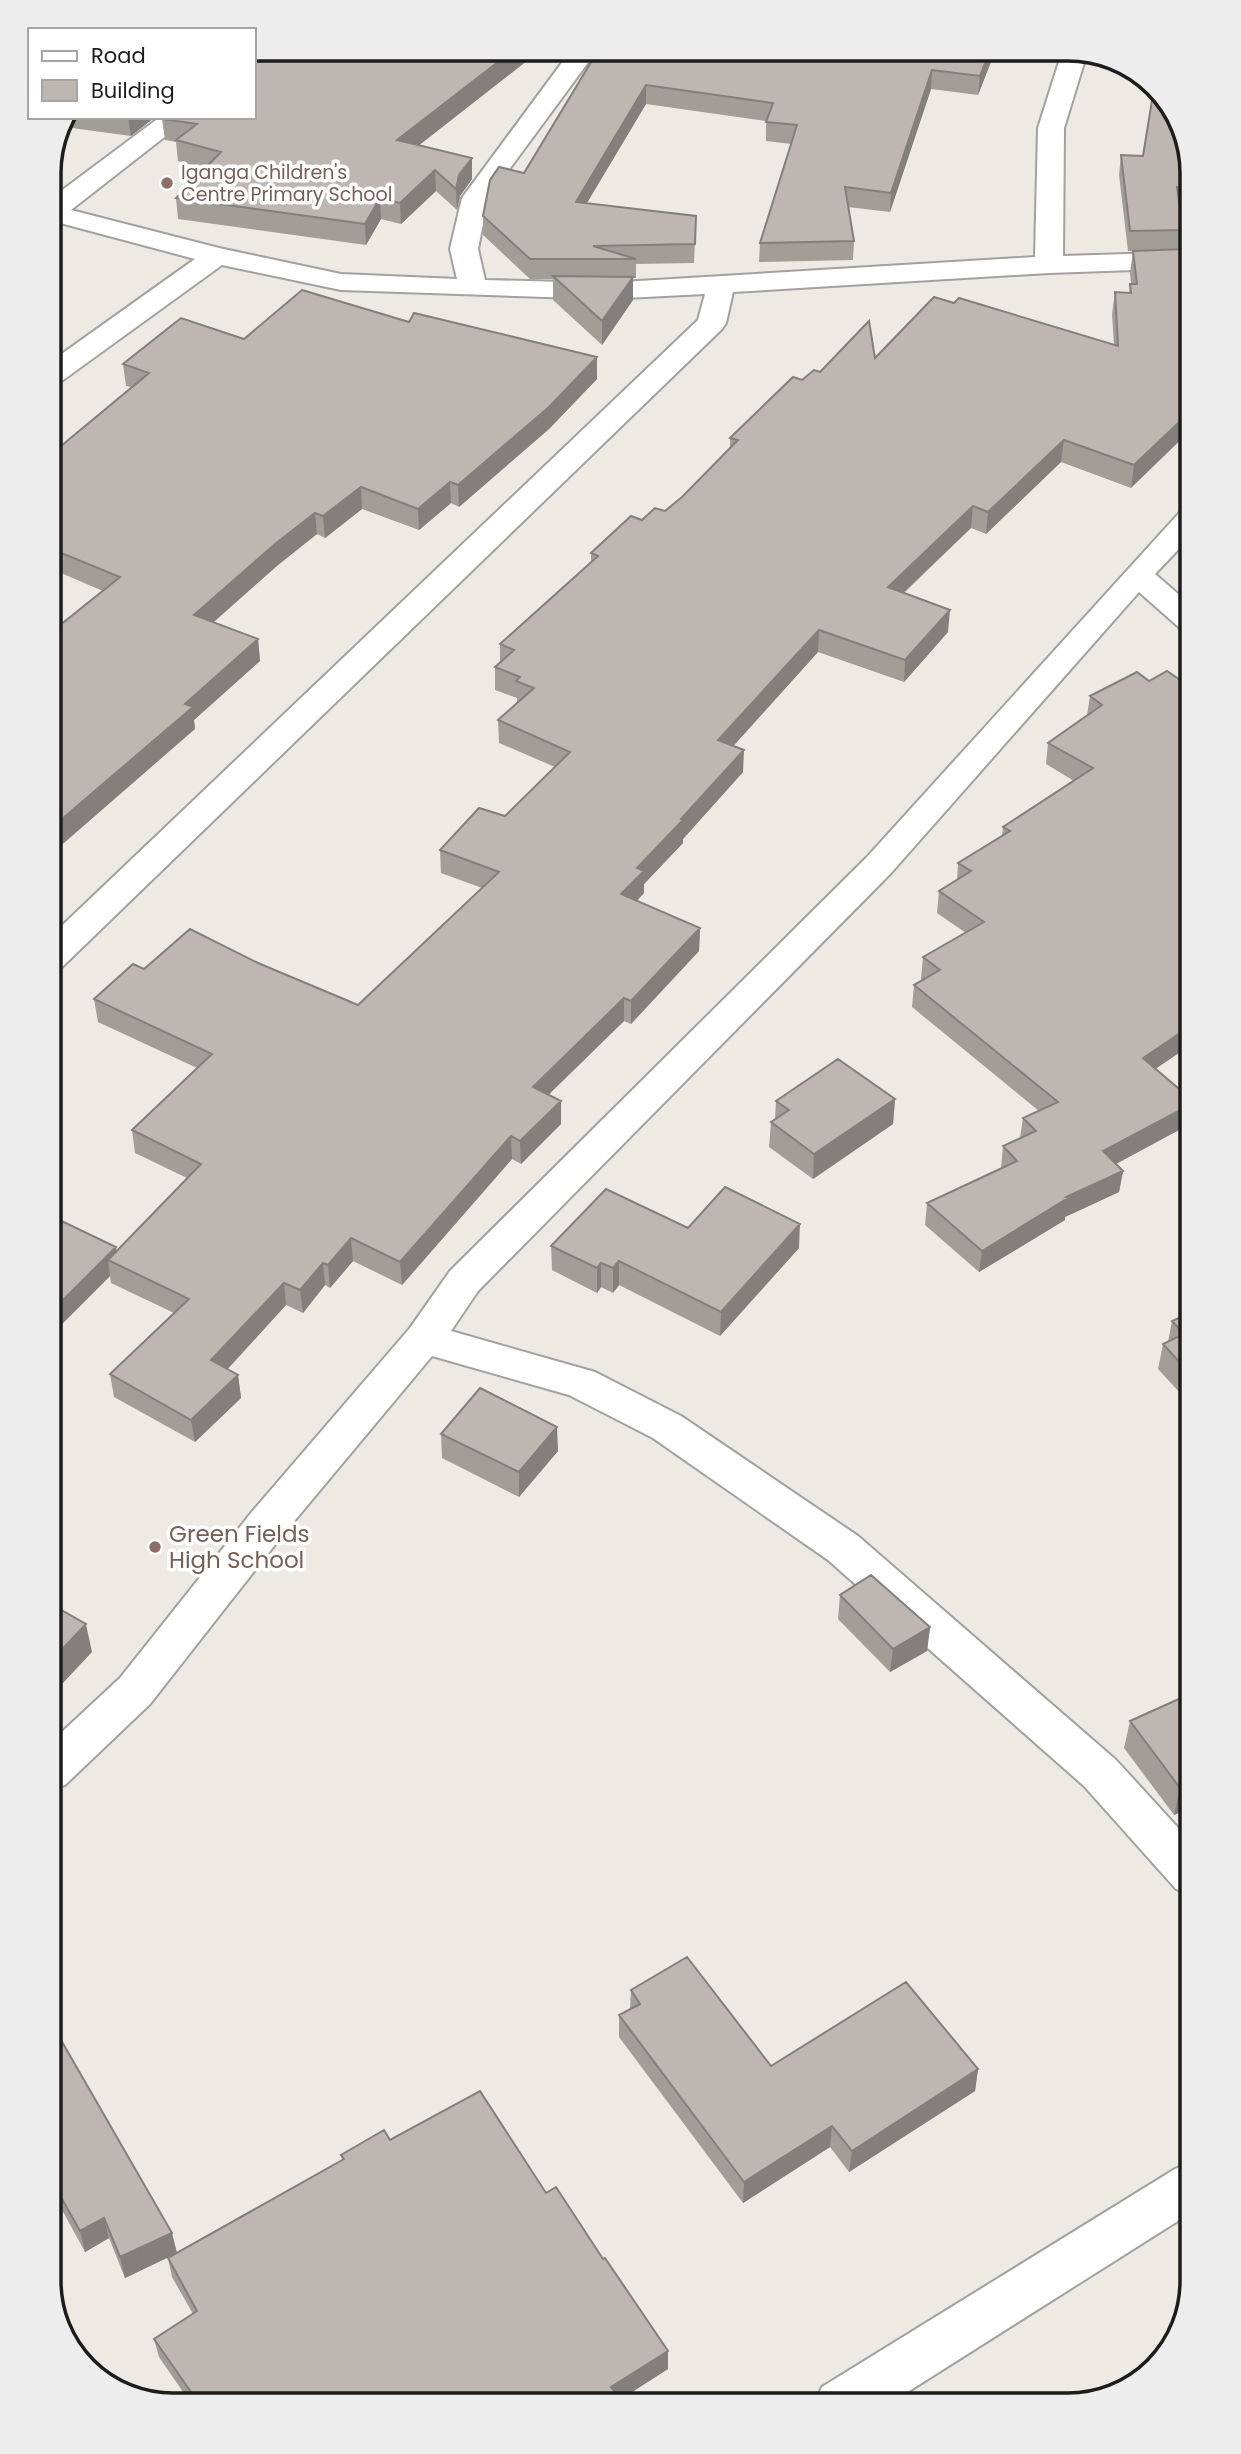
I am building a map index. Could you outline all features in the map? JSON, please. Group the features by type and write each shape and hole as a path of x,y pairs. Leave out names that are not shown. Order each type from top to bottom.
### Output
{"street":[{"path":"473,288 464,249 475,198 576,61"},
{"path":"1049,265 1051,128 1072,61"},
{"path":"61,204 174,119"},
{"path":"61,215 217,256 341,282 473,288 605,291 1049,265 1180,260"},
{"path":"61,368 217,256"},
{"path":"61,947 712,323 721,285"},
{"path":"61,1761 135,1691 266,1524 424,1339 464,1281 879,865 1180,530"},
{"path":"1137,575 1180,612"},
{"path":"424,1339 581,1383 667,1426 832,1540 1100,1773 1180,1862"},
{"path":"859,2393 1180,2192"}],"building":[{"path":"256,61 499,61 397,140 472,158 459,175 456,189 435,170 400,203 380,198 365,224 176,198 221,152 176,140 197,124 162,119 256,119"},
{"path":"592,61 986,61 980,76 932,70 891,193 845,187 854,241 760,243 797,125 766,122 773,103 646,85 576,202 696,216 695,244 593,246 636,259 530,259 483,216 490,180 499,167 524,173"},
{"path":"1152,100 1165,117 1178,151 1180,230 1130,231 1121,155 1143,156"},
{"path":"1180,249 1180,421 1134,465 1064,440 988,512 973,506 888,587 950,610 905,660 819,630 718,740 744,750 637,868 644,871 621,894 700,928 631,1001 624,998 533,1087 561,1101 520,1141 511,1136 400,1262 351,1238 328,1265 323,1263 300,1290 284,1283 211,1360 238,1375 191,1420 110,1374 189,1299 108,1260 201,1164 132,1130 212,1054 94,999 133,964 144,969 190,929 258,963 358,1005 499,872 440,850 479,808 505,816 570,752 498,720 534,688 516,681 520,677 495,667 514,650 500,644 598,556 591,553 631,516 642,520 655,508 665,511 682,497 738,440 730,438 793,377 802,380 814,370 820,372 869,321 875,358 934,297 954,303 959,298 1118,346 1115,292 1131,293 1130,284 1137,284 1133,251"},
{"path":"553,276 633,277 602,321"},
{"path":"302,290 409,322 414,313 597,357 549,407 458,485 450,482 418,509 361,487 323,516 315,513 275,544 194,615 258,639 185,704 193,707 61,820 61,624 120,577 61,553 61,446 149,373 123,364 181,318 244,339"},
{"path":"1167,671 1180,680 1180,1033 1143,1058 1180,1090 1180,1110 1103,1151 1123,1171 1066,1197 1068,1198 982,1251 927,1203 1017,1161 1003,1146 1036,1131 1023,1118 1058,1102 914,985 940,970 923,957 984,922 939,891 971,871 958,863 1010,831 1003,827 1093,768 1048,743 1102,705 1090,696 1137,672 1149,681"},
{"path":"838,1059 895,1099 814,1154 771,1122 789,1110 776,1101"},
{"path":"725,1187 800,1224 721,1312 619,1261 613,1268 601,1263 597,1268 551,1246 606,1189 688,1228"},
{"path":"61,1221 116,1247 61,1302"},
{"path":"1180,1317 1180,1330 1172,1321"},
{"path":"1180,1336 1180,1363 1163,1344"},
{"path":"480,1388 557,1427 519,1472 441,1434"},
{"path":"871,1575 930,1627 893,1649 840,1595"},
{"path":"61,1610 86,1624 61,1650"},
{"path":"1180,1698 1180,1788 1130,1721"},
{"path":"687,1957 771,2066 906,1982 978,2069 852,2151 832,2126 744,2182 619,2015 640,2004 631,1990"},
{"path":"61,2040 172,2233 120,2257 104,2218 80,2231 61,2197"},
{"path":"480,2091 546,2193 556,2187 668,2351 611,2387 616,2393 192,2393 154,2339 197,2311 168,2258 344,2159 341,2155 384,2130 390,2140"}],"place":[{"name":"Iganga Children's Centre Primary School","path":"167,183"},
{"name":"Green Fields High School","path":"155,1547"}]}
